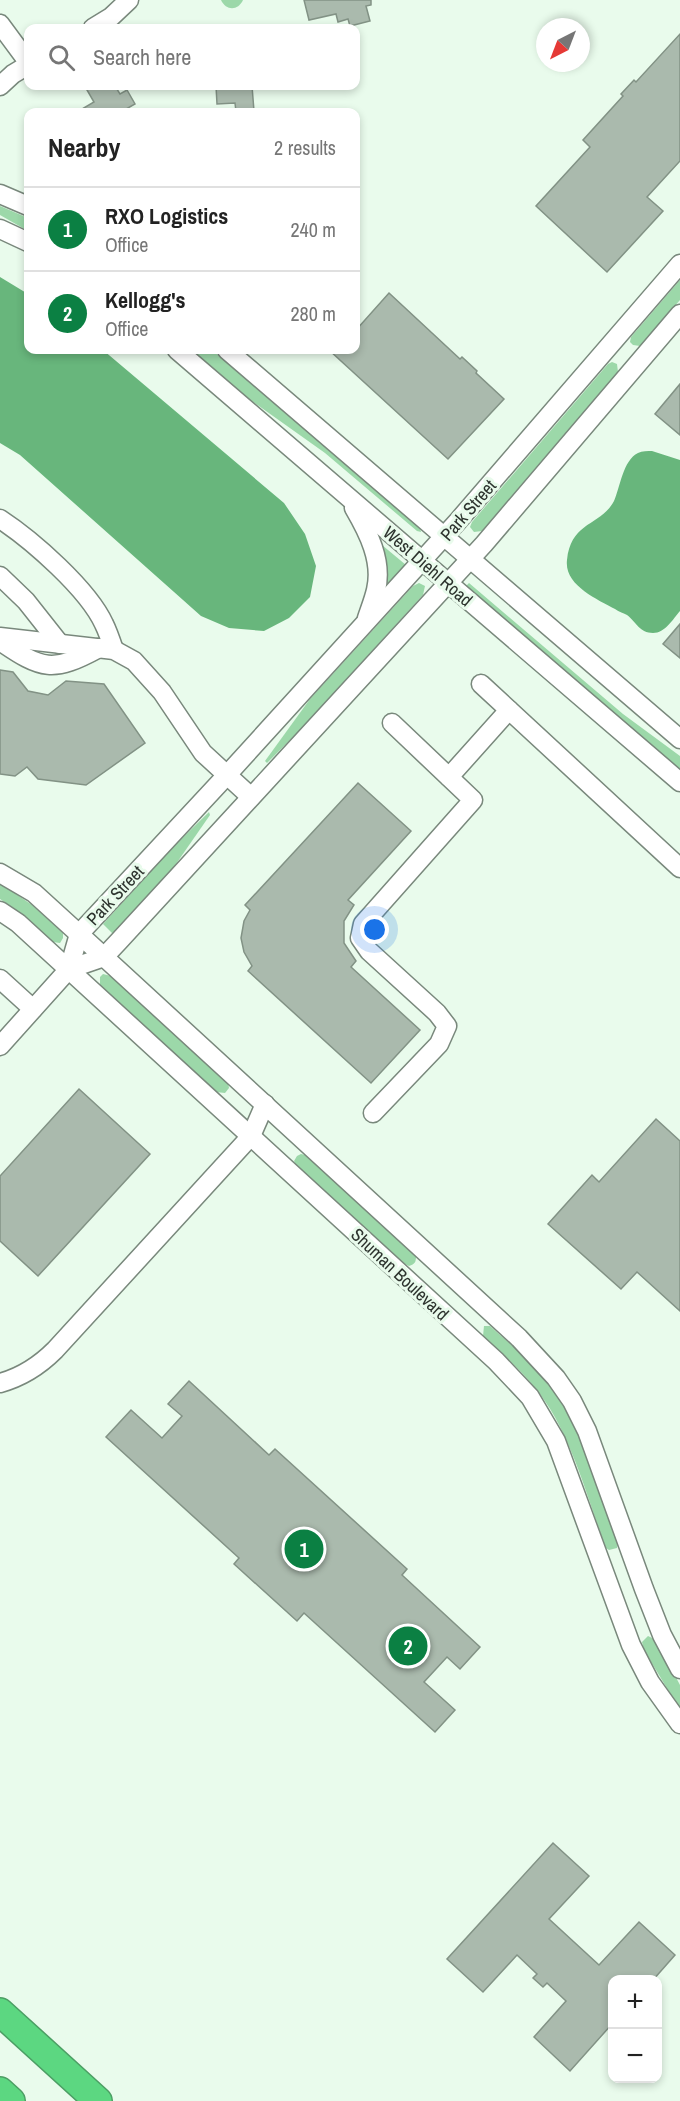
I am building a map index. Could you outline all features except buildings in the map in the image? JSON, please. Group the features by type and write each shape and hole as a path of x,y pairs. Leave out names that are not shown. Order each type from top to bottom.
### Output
{"highway":[{"path":"0,2012 98,2101"},
{"path":"0,2091 11,2101"}],"street":[{"path":"100,24 111,17 129,0"},
{"path":"0,24 24,58"},
{"path":"0,86 24,67"},
{"path":"0,194 24,204"},
{"path":"0,229 24,240"},
{"name":"Park Street","path":"69,969 79,933 444,537 680,264"},
{"name":"Park Street","path":"69,969 104,957 470,559 680,314"},
{"name":"West Diehl Road","path":"182,354 680,782"},
{"name":"West Diehl Road","path":"232,354 680,739"},
{"path":"349,498 368,533 376,564 376,590 366,623"},
{"path":"0,519 44,554 84,593 104,622 106,649"},
{"path":"0,576 26,601 60,644"},
{"path":"0,639 24,657 46,666 60,666 106,649"},
{"path":"0,639 106,649 134,661 162,692 203,753 251,797"},
{"path":"481,684 680,868"},
{"path":"449,777 508,710"},
{"path":"373,1113 439,1044 447,1026 437,1013 369,951 360,938 363,924 473,800 392,723"},
{"name":"Shuman Boulevard","path":"0,873 34,893 79,933 519,1338 556,1378 572,1401 587,1431 658,1626 680,1669"},
{"name":"Shuman Boulevard","path":"0,911 18,923 69,969 496,1361 530,1397 556,1441 631,1645 650,1682 680,1724"},
{"path":"0,1046 69,969"},
{"path":"0,979 33,1009"},
{"path":"0,1383 22,1376 56,1350 251,1136 265,1104"}],"shaded area":[{"path":"221,0 243,0 235,8 229,8"},
{"path":"0,206 24,216 24,229 0,215"},
{"path":"0,277 24,292 24,354 108,354 284,503 305,534 316,566 310,597 289,618 264,631 229,628 201,616 20,455 0,443"},
{"path":"680,280 680,300 640,346 633,345 630,342 631,337"},
{"path":"195,354 217,354 420,528 421,532 325,453 242,394"},
{"path":"612,362 617,364 618,372 482,531 474,532 470,527 472,522"},
{"path":"652,451 680,460 680,611 665,628 649,633 638,627 627,615 599,601 576,584 567,569 567,560 574,538 602,515 614,501 629,462 638,453"},
{"path":"382,545 406,565 386,586"},
{"path":"419,583 425,586 423,595 267,763 265,761 310,699 413,586"},
{"path":"469,583 623,714 680,756 680,771 466,586"},
{"path":"209,812 210,815 169,874 113,934 103,924 169,851"},
{"path":"0,883 32,905 63,933 60,943 53,942 0,899"},
{"path":"103,974 111,976 228,1083 229,1088 225,1093 216,1092 100,986 100,977"},
{"path":"301,1154 305,1155 416,1256 414,1264 409,1266 405,1264 296,1165 294,1161"},
{"path":"484,1326 490,1326 524,1356 557,1394 587,1456 618,1542 617,1548 609,1550 606,1548 568,1443 558,1423 523,1374 483,1336"},
{"path":"648,1636 656,1640 680,1685 680,1710 644,1650 642,1642"}],"place":[{"name":"RXO Logistics","path":"304,1549"},
{"name":"Kellogg's","path":"408,1646"}]}
